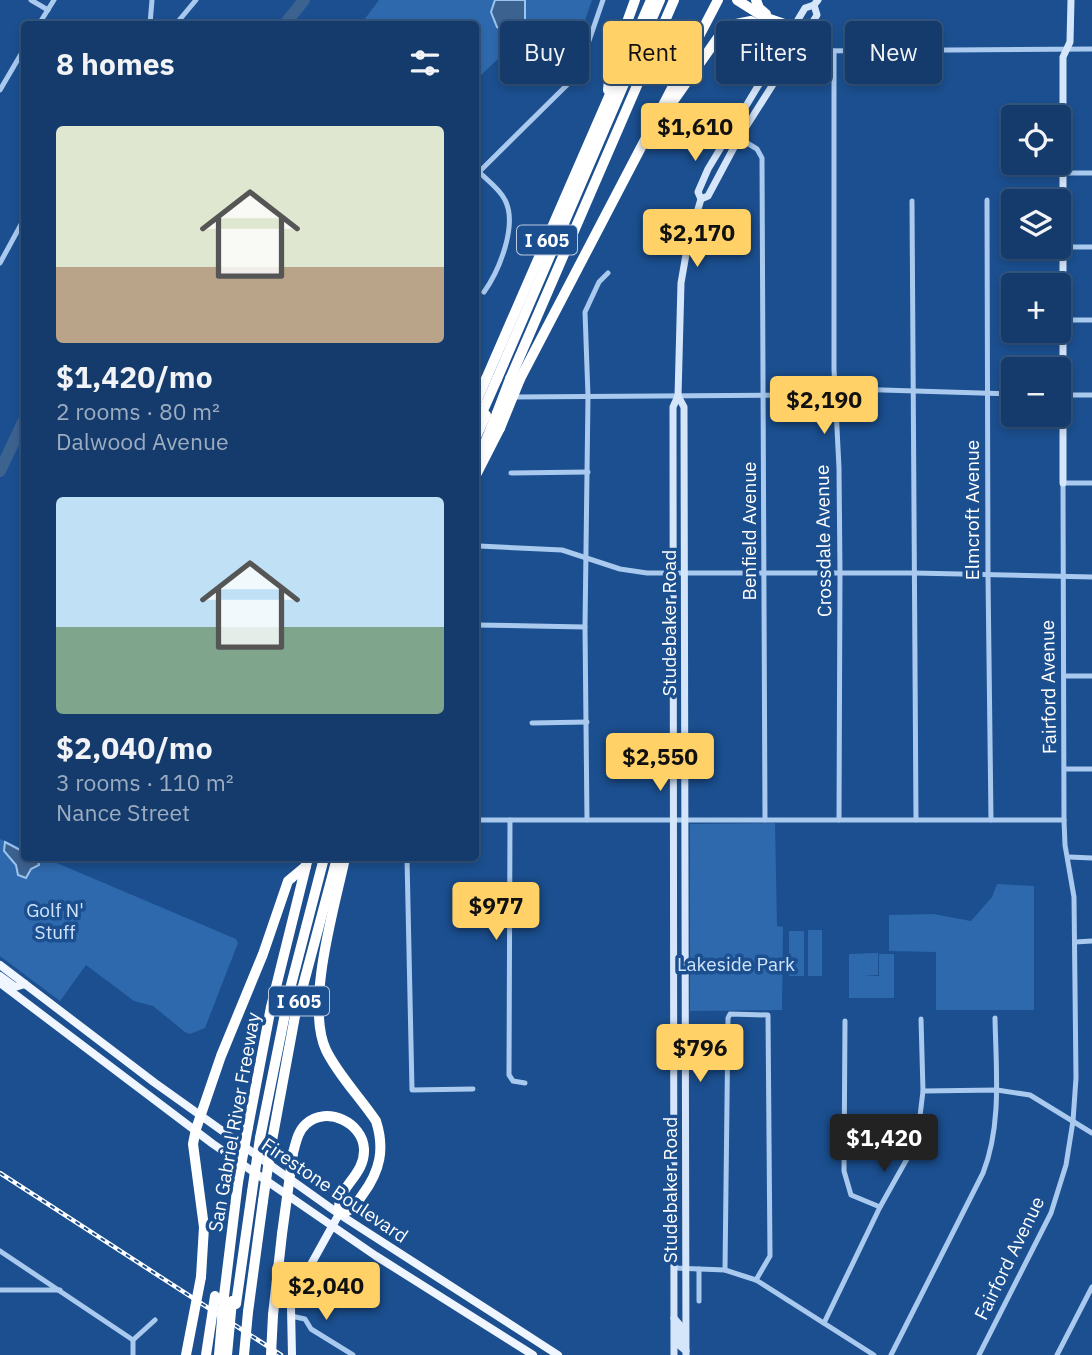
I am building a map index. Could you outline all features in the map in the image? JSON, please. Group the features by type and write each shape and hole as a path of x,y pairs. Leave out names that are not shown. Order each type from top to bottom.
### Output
{"highway":[{"path":"607,101 610,69 635,0"},
{"name":"I 605","path":"479,455 503,379 607,101 651,0"},
{"path":"479,469 500,428 503,379 660,0"},
{"name":"I 605","path":"479,397 503,379 566,247 674,0"},
{"path":"479,420 637,154 718,0"},
{"path":"737,0 764,17 772,18"},
{"path":"756,0 759,8 779,21"},
{"path":"637,154 716,40"},
{"path":"479,432 492,413"},
{"path":"219,1355 255,1133 281,1009 320,861"},
{"name":"I 605","path":"244,1355 271,1146 295,1016 336,861"},
{"path":"271,1355 282,1234 293,1153 301,1130 314,1118 332,1116 349,1122 364,1146 363,1164 340,1199 339,1214 352,1211 371,1183 379,1165 382,1148 376,1121 327,1051 318,1017 328,936 344,861"},
{"path":"186,1355 201,1277 204,1227 193,1144 196,1129 288,881 307,862"},
{"name":"San Gabriel River Freeway","path":"227,1299 228,1272 255,1133 271,1007 307,862"},
{"path":"206,1355 227,1299"},
{"path":"227,1299 229,1355"}],"main road":[{"name":"Fairford Avenue","path":"1063,105 1063,57 1070,42 1071,0"},
{"name":"Studebaker Road","path":"797,21 805,8 816,3 817,15 813,21"},
{"name":"Studebaker Road","path":"674,1355 673,407 678,396 681,283 688,243 701,199 699,188 759,84"},
{"name":"Studebaker Road","path":"701,199 708,196 739,138 773,84"},
{"name":"Studebaker Road","path":"678,396 684,407 686,1353"},
{"name":"Fairford Avenue","path":"1062,427 1063,483"},
{"name":"Firestone Boulevard","path":"0,965 339,1214 494,1312 553,1354"},
{"path":"0,976 15,987 25,984"},
{"name":"Firestone Boulevard","path":"0,984 213,1144 331,1226 533,1355"},
{"path":"292,1355 291,1316 294,1295 339,1214"},
{"path":"674,1288 682,1293 682,1314 686,1322"},
{"path":"485,1324 494,1312"},
{"path":"674,1318 680,1325 680,1346 686,1353"}],"street":[{"path":"31,0 48,10"},
{"path":"41,21 54,0"},
{"path":"150,21 152,0"},
{"path":"179,21 197,0"},
{"path":"479,172 574,78 603,0"},
{"path":"834,51 1092,49"},
{"name":"Crossdale Avenue","path":"834,51 834,369 840,572 839,821"},
{"path":"0,90 21,54"},
{"name":"Benfield Avenue","path":"729,132 757,149 762,158 765,820"},
{"path":"1071,173 1092,173"},
{"path":"479,174 505,198 508,209 507,243 495,278 484,292"},
{"name":"Elmcroft Avenue","path":"987,200 991,821"},
{"path":"912,201 916,821"},
{"path":"0,263 21,224"},
{"path":"1071,247 1092,247"},
{"path":"586,820 588,396 585,312 599,282 608,273"},
{"path":"1071,320 1092,320"},
{"path":"479,399 799,395 836,391 912,390 1001,394"},
{"path":"1071,395 1092,395"},
{"path":"511,473 588,471"},
{"path":"1063,483 1092,483"},
{"name":"Fairford Avenue","path":"979,1355 1051,1213 1066,1165 1073,1121 1076,1078 1075,942 1074,897 1065,845 1064,820 1063,483"},
{"path":"479,546 562,550 620,569 647,573 840,572 1092,577"},
{"path":"479,625 585,626"},
{"path":"1065,676 1092,676"},
{"path":"532,723 587,722"},
{"path":"1065,769 1092,769"},
{"path":"479,820 1064,820"},
{"path":"510,820 509,1063 510,1079 525,1083"},
{"path":"1069,858 1092,858"},
{"path":"407,861 412,1090 474,1089"},
{"path":"1075,942 1092,941"},
{"path":"725,1270 728,1018 730,1014 768,1015 770,1256 756,1280"},
{"path":"891,1355 991,1152 997,1090 995,1018"},
{"path":"824,1323 880,1207 917,1140 923,1091 921,1019"},
{"path":"845,1021 844,1171 851,1195 880,1207"},
{"path":"923,1091 997,1090 1030,1095 1092,1133"},
{"path":"0,1251 133,1340"},
{"path":"674,1268 725,1270 756,1280 874,1355"},
{"name":"Studebaker Road","path":"699,1269 699,1301"},
{"path":"1057,1355 1092,1287"},
{"path":"0,1290 60,1290"},
{"path":"291,1316 304,1319 312,1329 353,1355"},
{"path":"133,1355 133,1340 155,1320"}],"green space":[{"path":"379,0 592,0 585,21 500,21 500,57 479,77 479,21 363,21"},
{"name":"Lakeside Park","path":"775,823 777,926 783,927 782,1010 690,1011 690,824"},
{"name":"Golf N' Stuff","path":"0,839 21,848 21,861 52,861 236,939 238,943 205,1028 190,1034 153,1006 134,1001 86,965 60,1001 0,956"},
{"path":"997,884 1034,886 1034,1010 936,1010 936,952 889,951 889,915 933,914 971,921 992,897"},
{"path":"808,930 822,930 822,976 808,976"},
{"path":"789,931 804,931 804,976 789,976"},
{"path":"878,953 878,975 863,976 879,976 879,954 894,954 894,998 849,998 849,954"}],"shaded area":[{"path":"495,0 525,0 525,21 500,21 500,29 491,12"},
{"path":"5,842 21,850 21,861 38,861 39,865 31,869 26,878 18,875 16,865 4,851"}],"waterway":[{"path":"287,21 304,0"},
{"path":"0,471 21,426"}],"railway":[{"path":"0,1173 281,1355"}]}
